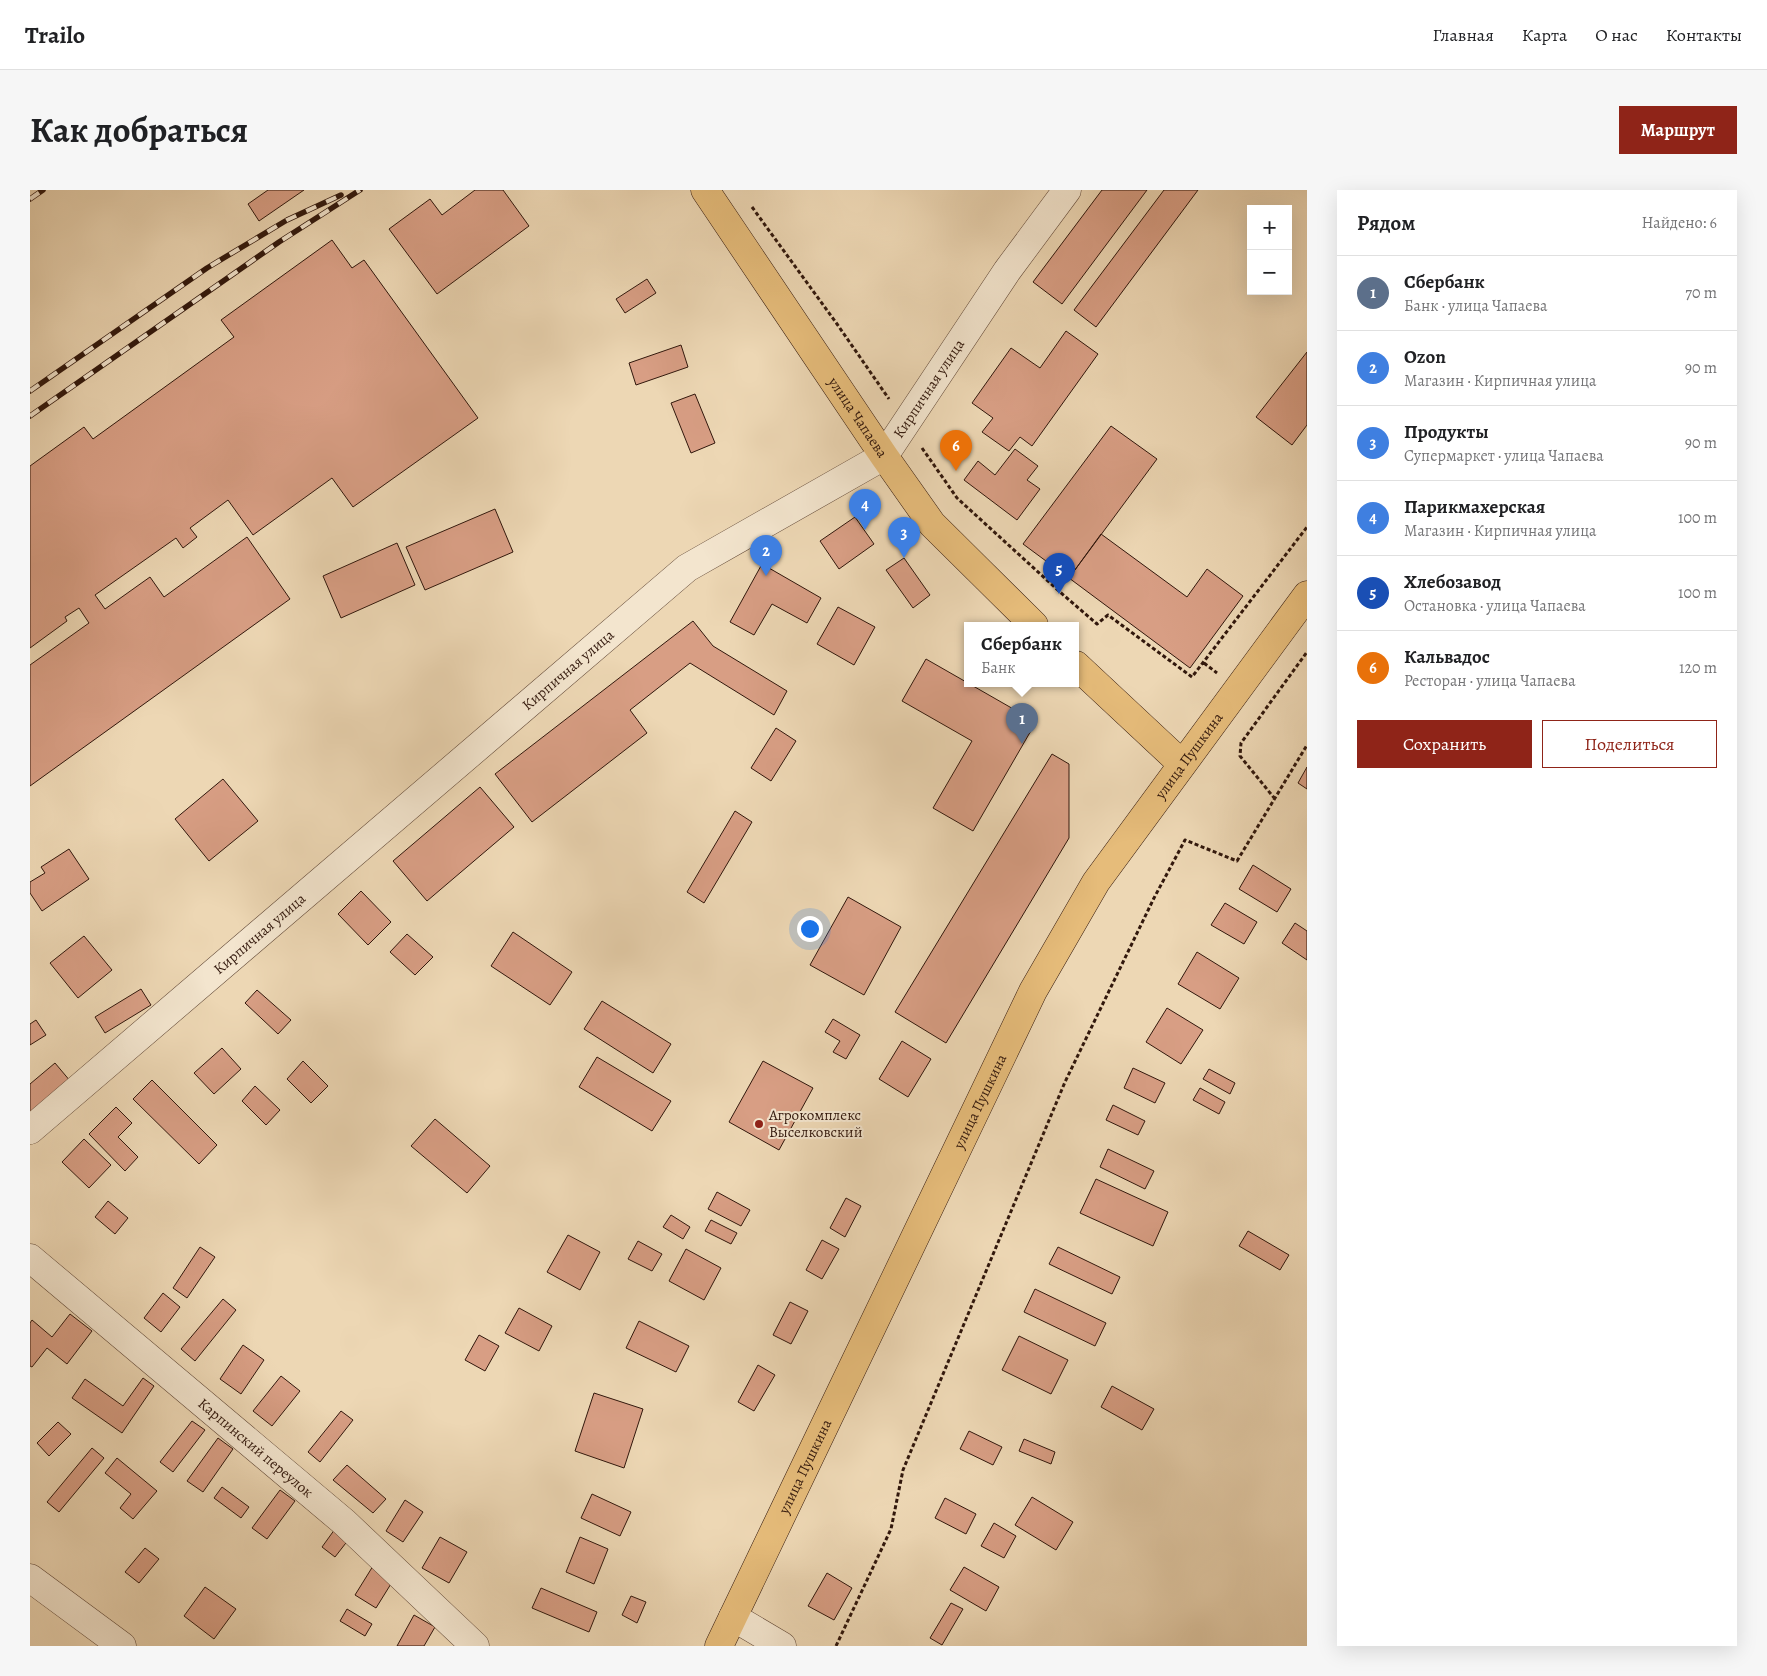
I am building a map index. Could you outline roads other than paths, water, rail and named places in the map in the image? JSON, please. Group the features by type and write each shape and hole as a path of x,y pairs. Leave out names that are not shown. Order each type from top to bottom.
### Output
{"main road":[{"name":"улица Чапаева","path":"705,190 932,524 1031,622"},
{"name":"улица Пушкина","path":"719,1646 1033,991 1096,882 1307,596"},
{"path":"1079,668 1182,764"}],"street":[{"name":"Кирпичная улица","path":"30,1130 687,568 884,456 1007,271 1067,190"},
{"name":"Карпинский переулок","path":"30,1258 344,1522 475,1646"},
{"path":"30,1578 122,1646"},
{"path":"733,1617 782,1646"}],"railway":[{"path":"30,199 43,190"},
{"path":"30,416 279,242 360,190"},
{"path":"30,391 207,268 287,220 341,195"}],"place":[{"name":"Кальвадос","path":"956,471"},
{"name":"Парикмахерская","path":"865,530"},
{"name":"Продукты","path":"904,558"},
{"name":"Ozon","path":"766,576"},
{"name":"Хлебозавод","path":"1059,594"},
{"name":"Сбербанк","path":"1022,744"},
{"name":"Агрокомплекс Выселковский","path":"759,1124"}]}
